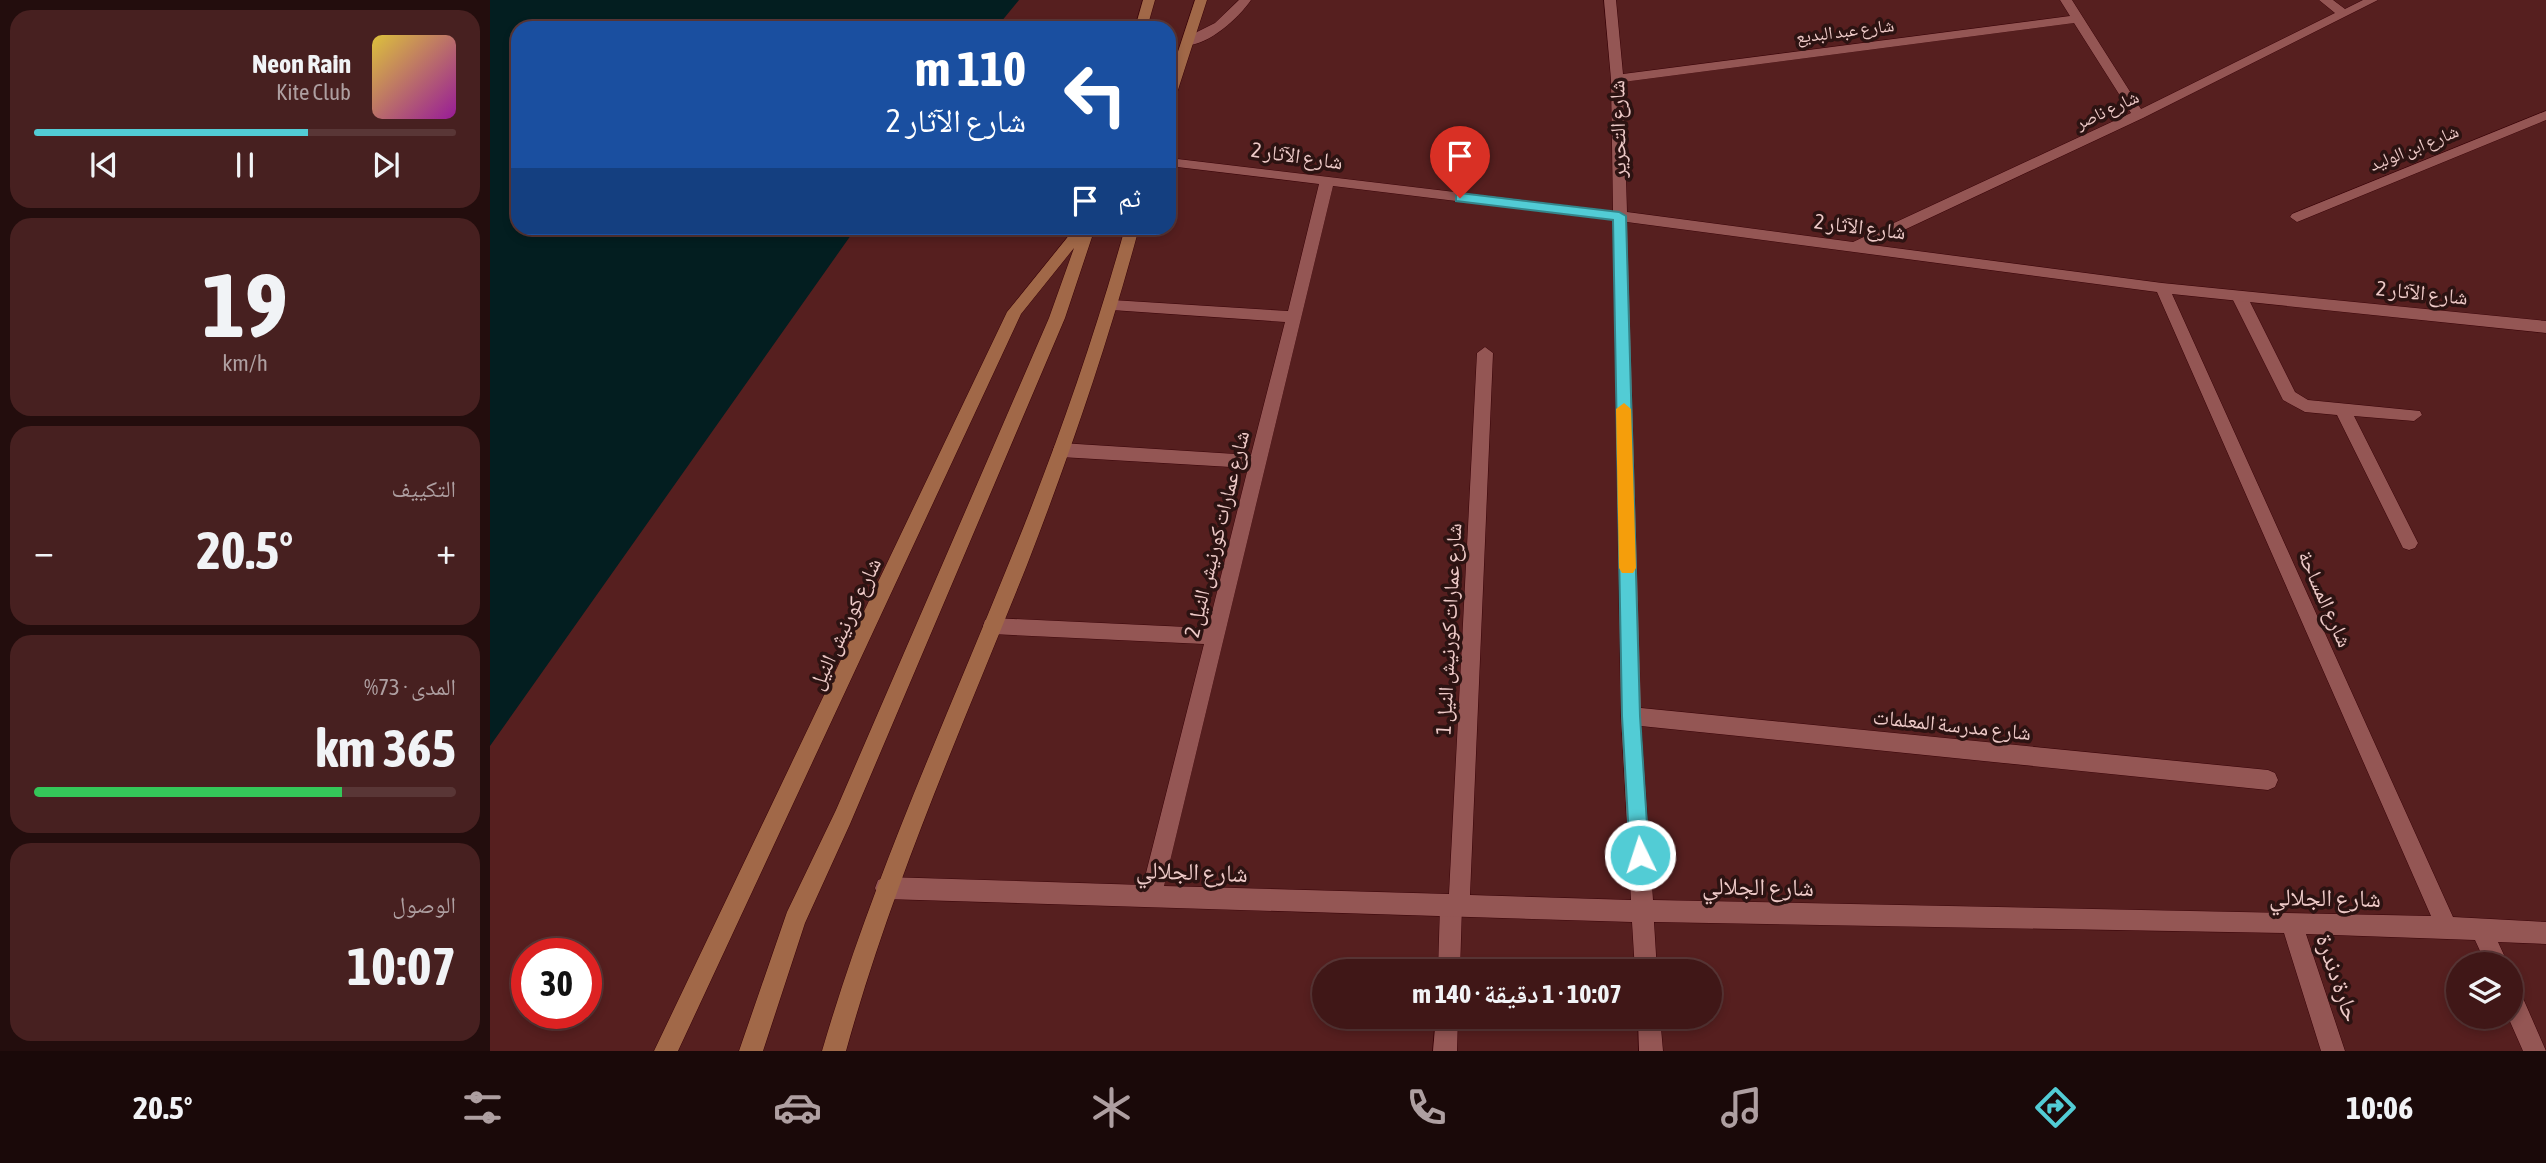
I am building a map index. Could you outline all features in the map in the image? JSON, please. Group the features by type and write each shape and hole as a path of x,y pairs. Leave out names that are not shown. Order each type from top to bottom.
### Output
{"main road":[{"path":"1143,21 1149,0"},
{"path":"1176,75 1201,0"},
{"name":"شارع كورنيش النيل","path":"666,1051 1015,312 1076,235"},
{"path":"751,1051 795,920 843,817 1057,318 1086,235"},
{"path":"834,1051 851,987 886,888 1061,450 1112,305 1130,235"}],"street":[{"path":"1187,42 1216,29 1234,15 1244,0"},
{"name":"شارع التحرير","path":"1610,0 1618,79 1631,716 1645,959"},
{"path":"2066,0 2138,115"},
{"path":"2325,0 2344,14"},
{"name":"شارع ناصر","path":"1855,247 2138,115 2372,0"},
{"name":"شارع عبد البديع","path":"1618,79 2077,19"},
{"name":"شارع ابن الوليد","path":"2297,217 2546,115"},
{"name":"شارع الآثار 2","path":"1176,163 1619,216 2162,288 2546,327"},
{"name":"شارع عمارات كورنيش النيل 2","path":"1151,897 1327,182"},
{"name":"شارع المساحة","path":"2162,288 2446,928"},
{"path":"2239,296 2289,396 2305,405 2414,415"},
{"path":"1112,305 1294,317"},
{"name":"شارع عمارات كورنيش النيل 1","path":"1450,959 1485,353"},
{"path":"2343,410 2409,543"},
{"path":"1061,450 1258,462"},
{"path":"992,626 1215,636"},
{"name":"شارع مدرسة المعلمات","path":"1631,716 2268,780"},
{"name":"شارع الجلالي","path":"886,888 1643,911 2291,923 2546,933"},
{"name":"حارة دندرة","path":"2291,923 2333,1051"},
{"path":"2482,931 2492,952"},
{"path":"2523,1024 2535,1051"},
{"path":"1445,1051 1446,1029"},
{"path":"1650,1029 1651,1051"}],"water":[{"path":"490,0 1019,0 1002,21 511,21 511,235 851,235 490,746"}],"slow traffic":[{"path":"1624,409 1627,568"}],"route":[{"path":"1460,198 1619,216 1631,716 1640,855"}]}
